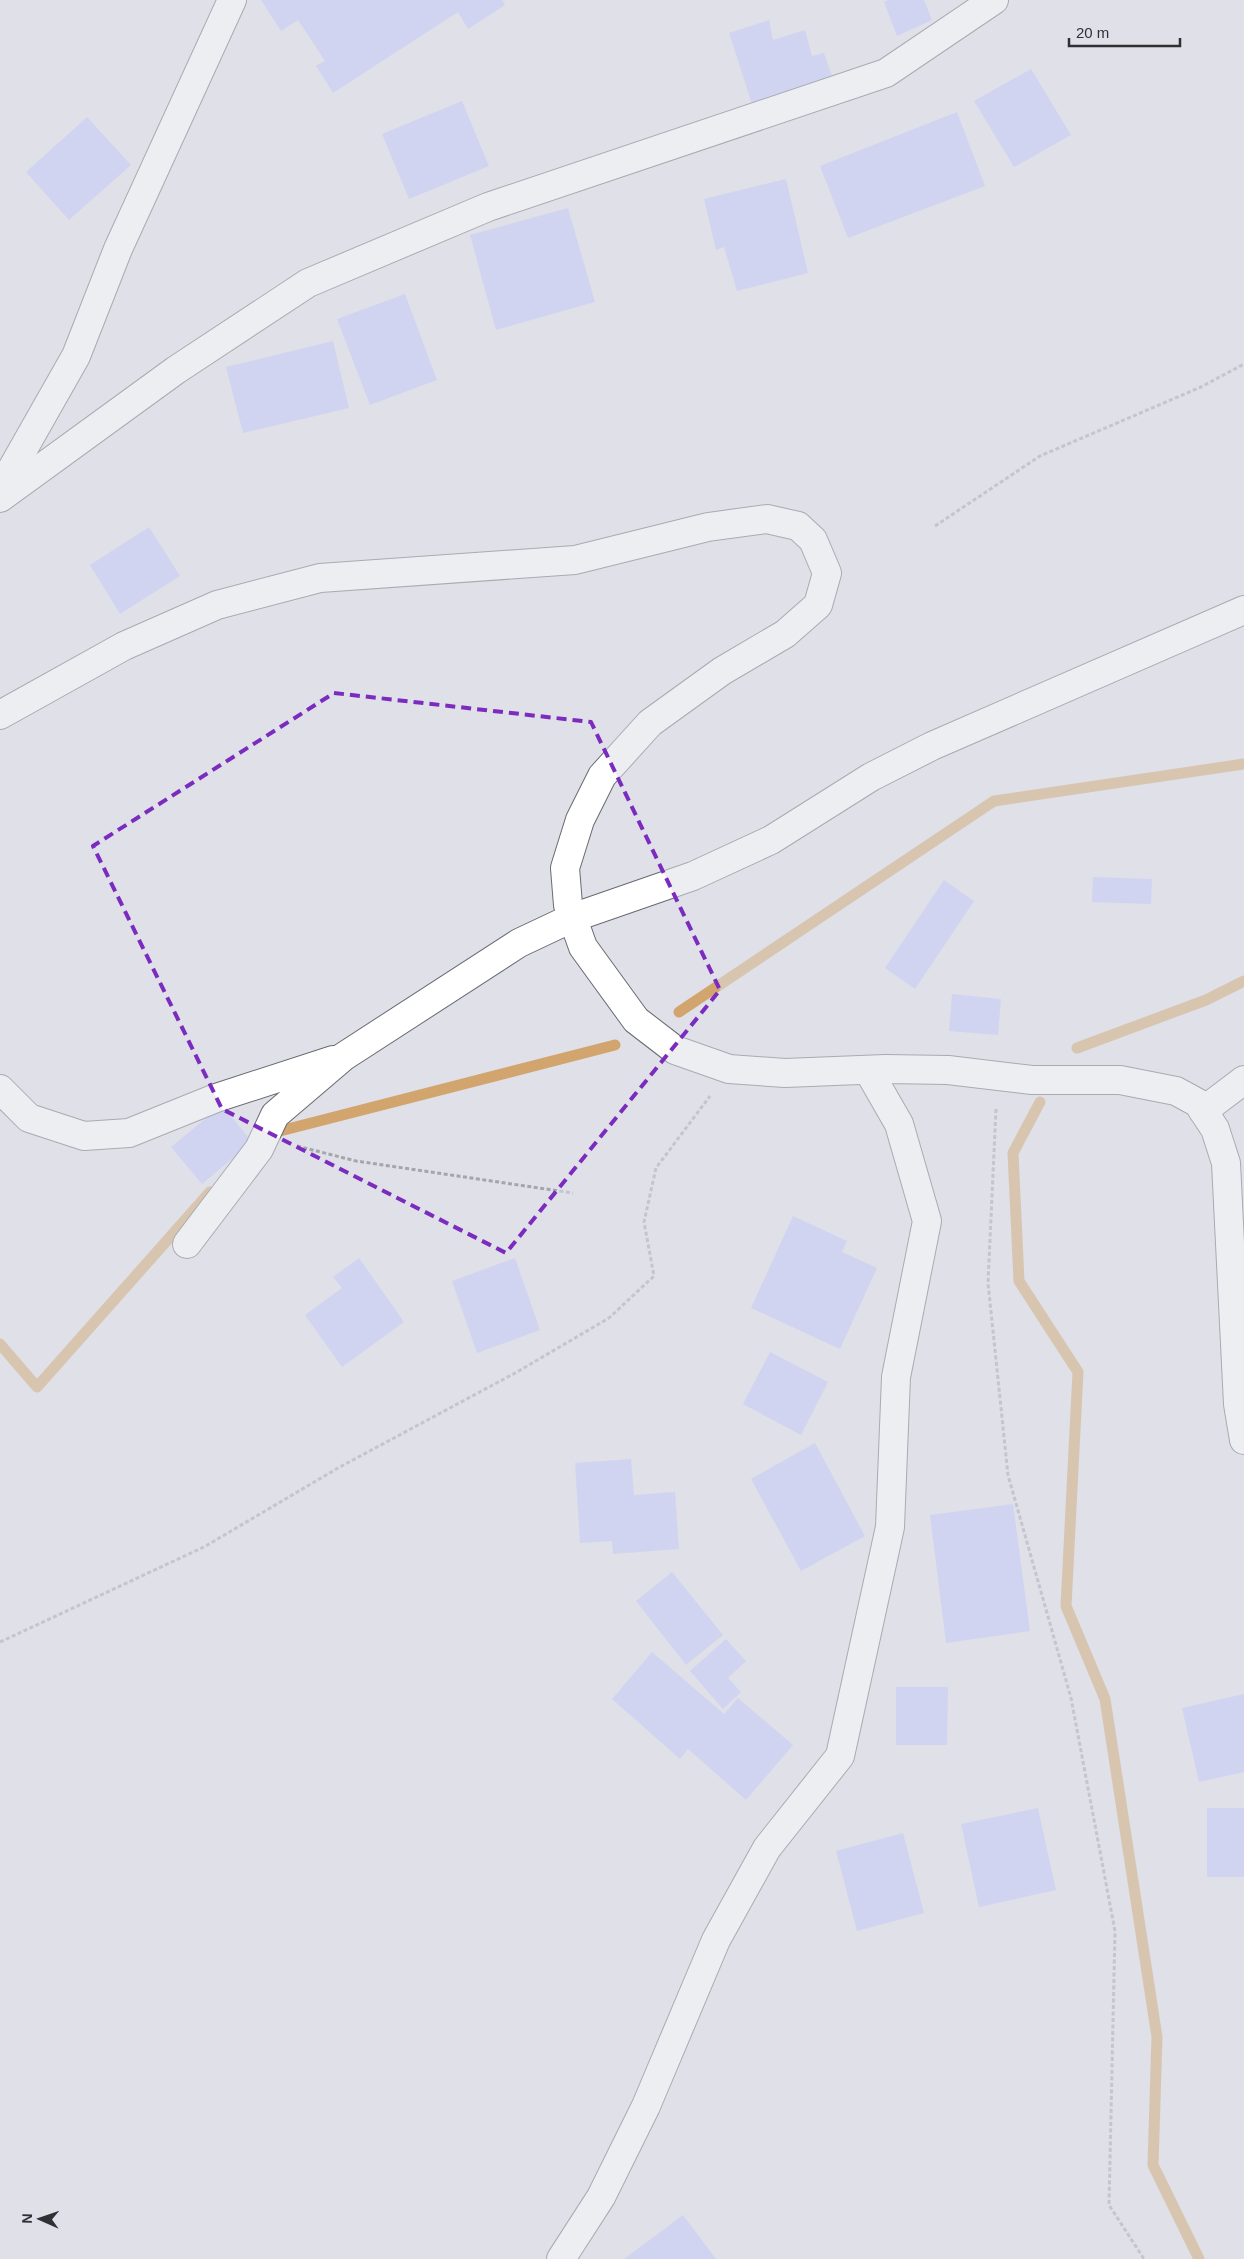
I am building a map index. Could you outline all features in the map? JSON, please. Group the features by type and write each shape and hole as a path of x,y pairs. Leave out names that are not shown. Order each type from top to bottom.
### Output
{"street":[{"path":"0,490 76,356 118,249 232,0"},
{"path":"0,498 176,370 308,284 488,207 886,73 994,0"},
{"path":"0,715 124,646 218,605 320,578 575,560 708,527 767,519 798,526 813,540 827,573 818,605 785,634 722,671 650,723 602,776 580,820 565,868 568,905 583,947 636,1020 675,1050 729,1069 785,1073 948,1070 1032,1080 1120,1080 1176,1091 1198,1103 1215,1129 1226,1163 1238,1404 1244,1440"},
{"path":"187,1244 259,1149 276,1116 344,1057 519,943 572,918 693,876 771,840 871,777 932,746 1244,610"},
{"path":"0,1089 30,1118 84,1136 130,1133 216,1098 344,1057"},
{"path":"561,2259 601,2197 638,2122 716,1940 762,1856 840,1756 890,1527 896,1377 927,1221 899,1124 868,1070"},
{"path":"1203,1111 1244,1080"}],"path":[{"path":"934,526 1040,456 1201,387 1244,364"},
{"path":"0,1642 204,1547 338,1468 517,1372 609,1318 654,1276 644,1222 656,1168 729,1069"},
{"path":"998,1076 988,1283 1008,1475 1071,1698 1115,1932 1109,2205 1144,2259"},
{"path":"259,1149 297,1146 356,1162 573,1193"}],"highlighted area":[{"path":"334,693 591,722 720,990 506,1253 222,1109 93,846"}],"building":[{"path":"261,0 502,0 505,5 468,29 458,12 333,93 316,66 325,61 298,20 281,31"},
{"path":"888,0 924,0 932,20 897,36 884,2"},
{"path":"769,20 773,40 805,30 812,56 824,53 834,82 754,110 729,33"},
{"path":"1031,69 1071,135 1014,167 974,101"},
{"path":"462,101 489,166 409,199 382,134"},
{"path":"957,112 985,186 848,238 820,166"},
{"path":"87,117 131,165 69,220 26,172"},
{"path":"786,179 808,273 737,291 724,247 716,250 704,199"},
{"path":"568,208 595,302 496,330 470,235"},
{"path":"405,294 437,380 370,405 337,319"},
{"path":"333,341 349,408 243,433 226,367"},
{"path":"149,527 180,576 120,614 90,565"},
{"path":"1093,877 1152,879 1151,904 1092,902"},
{"path":"944,880 974,901 915,989 885,968"},
{"path":"952,994 1001,999 998,1035 949,1031"},
{"path":"222,1105 252,1142 202,1184 171,1147"},
{"path":"793,1216 847,1241 842,1252 877,1268 840,1349 751,1308"},
{"path":"359,1258 404,1322 342,1367 305,1315 342,1288 333,1277"},
{"path":"515,1258 540,1330 477,1353 452,1281"},
{"path":"770,1352 828,1382 801,1435 743,1404"},
{"path":"815,1443 865,1536 801,1571 751,1479"},
{"path":"631,1459 634,1495 675,1492 679,1549 613,1554 612,1541 580,1543 575,1463"},
{"path":"1013,1504 1030,1631 946,1643 930,1515"},
{"path":"672,1572 723,1635 686,1665 636,1601"},
{"path":"726,1639 746,1661 728,1678 741,1692 723,1709 690,1671"},
{"path":"652,1652 724,1714 738,1698 793,1745 746,1800 688,1749 680,1759 612,1699"},
{"path":"896,1687 948,1687 947,1745 896,1745"},
{"path":"1244,1694 1244,1772 1199,1782 1182,1708"},
{"path":"1038,1808 1056,1890 979,1907 961,1824"},
{"path":"1207,1808 1244,1808 1244,1877 1207,1877"},
{"path":"903,1833 924,1913 857,1931 836,1851"},
{"path":"683,2215 716,2259 624,2259"}],"waterway":[{"path":"679,1012 994,801 1244,764"},
{"path":"1077,1048 1206,1000 1244,981"},
{"path":"280,1131 615,1045"},
{"path":"1040,1102 1013,1153 1019,1281 1078,1372 1066,1606 1105,1699 1157,2037 1153,2165 1199,2259"},
{"path":"0,1344 37,1387 210,1192"}]}
